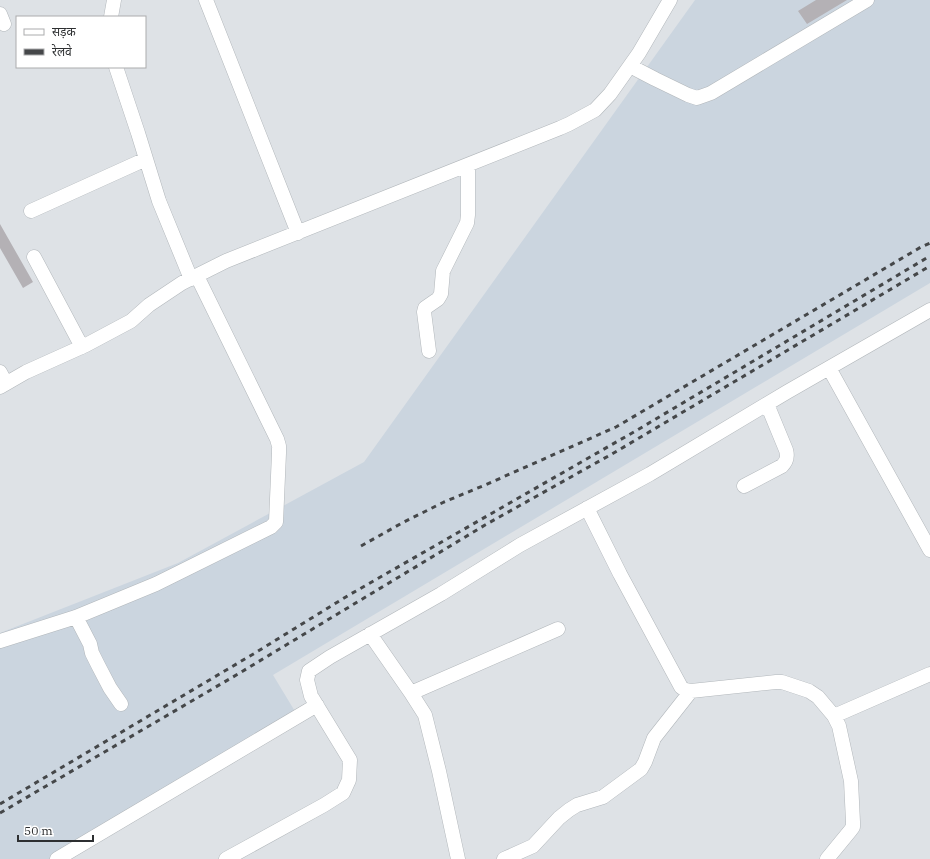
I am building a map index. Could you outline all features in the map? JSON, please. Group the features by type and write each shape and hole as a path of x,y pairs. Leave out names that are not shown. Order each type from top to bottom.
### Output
{"street":[{"path":"111,16 114,0"},
{"path":"206,0 298,233"},
{"path":"2,381 82,347 132,321 149,305 182,283 226,261 569,124 595,110 610,94 639,53 670,0"},
{"path":"630,66 697,98 711,93 867,0"},
{"path":"0,642 76,617 172,577 271,527 276,522 279,453 277,439 242,366 194,277 159,201 116,68"},
{"path":"30,211 146,159"},
{"path":"429,350 424,312 425,308 438,299 441,294 443,271 467,223 468,165"},
{"path":"34,257 82,347"},
{"path":"226,859 343,793 349,780 350,760 311,696 308,671 441,594 520,545 650,474 767,404 930,310"},
{"path":"829,368 930,550"},
{"path":"744,486 782,466 788,456 767,404"},
{"path":"587,508 620,574 681,687 685,690 691,691 782,682 810,691 824,703 834,716 839,726 851,781 853,827 827,859"},
{"path":"76,617 90,644 92,654 100,670 121,704"},
{"path":"411,693 558,629"},
{"path":"370,634 411,693 424,715 439,771 458,859"},
{"path":"834,716 930,674"},
{"path":"504,859 534,846 559,818 569,810 577,805 607,795 641,769 654,738 691,691"},
{"path":"57,859 316,705"}],"shaded area":[{"path":"695,0 930,0 930,283 273,675 299,718 53,859 0,859 0,633 178,563 364,462"}],"building":[{"path":"816,0 847,0 807,24 798,11"},
{"path":"0,224 33,282 23,288 0,248"}],"railway":[{"path":"361,546 444,502 616,427 930,243"},
{"path":"0,804 255,653 349,595 639,429 930,256"},
{"path":"0,813 238,674 485,525 612,454 930,266"}]}
